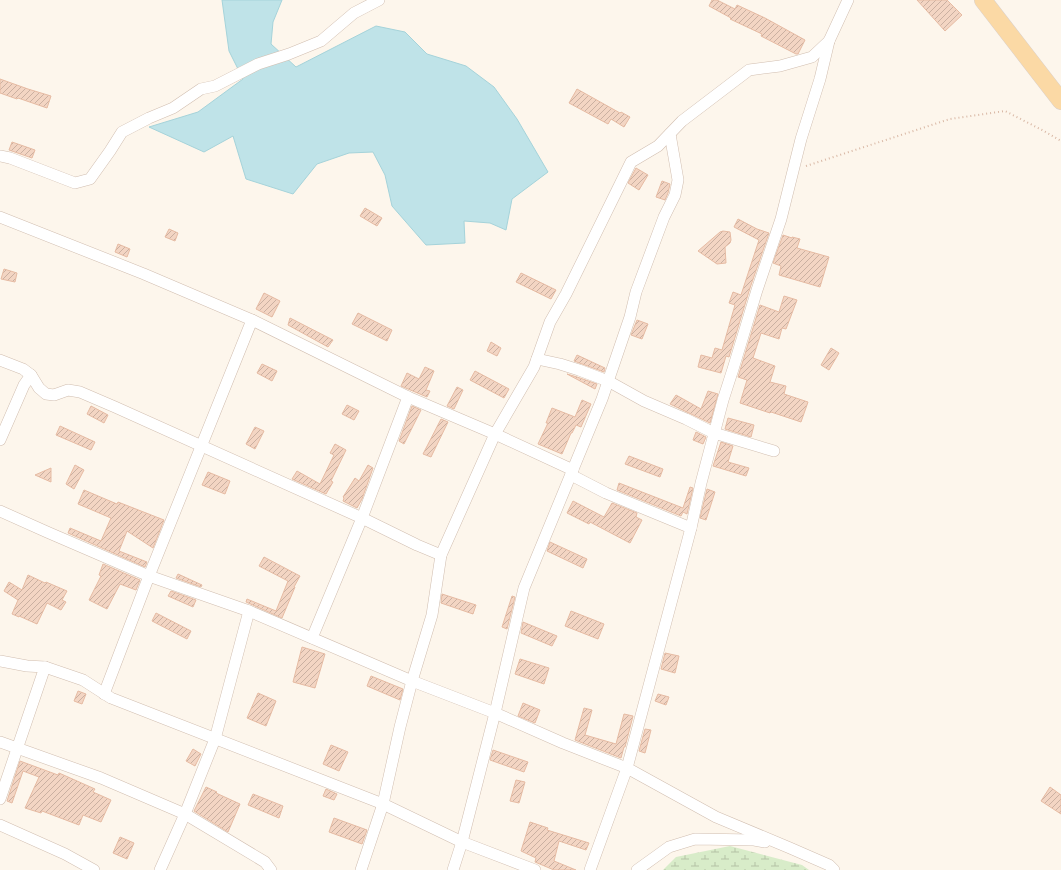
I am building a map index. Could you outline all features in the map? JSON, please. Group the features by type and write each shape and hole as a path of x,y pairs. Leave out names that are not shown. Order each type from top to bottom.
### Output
{"main road":[{"path":"983,0 1061,100"}],"street":[{"path":"0,156 10,158 75,183 90,179 122,132 173,108 201,88 215,86 258,64 290,54 321,41 354,13 379,0"},
{"path":"590,870 627,768 691,528 701,483 723,400 734,369 757,290 781,220 801,139 820,79 829,41 848,0"},
{"path":"361,870 383,804 400,727 432,615 441,555 495,434 534,367 550,322 566,294 631,162 658,146 682,121 749,70 780,66 812,57 829,41"},
{"path":"453,870 462,842 524,588 602,399 630,317 636,292 664,217 675,195 678,180 670,134"},
{"path":"0,217 144,274 252,320 408,397 495,434 572,473 606,493 691,528"},
{"path":"104,694 149,576 252,320"},
{"path":"0,360 23,369 31,375 39,388 46,394 54,395 68,390 80,392 362,518 441,555"},
{"path":"537,360 566,366 608,381 644,401 686,418 714,433 774,450"},
{"path":"0,440 24,385 31,375"},
{"path":"312,638 362,518 408,397"},
{"path":"0,511 149,576 249,611 412,681 494,713 562,744 627,768 716,817 829,865 834,870"},
{"path":"160,870 185,814 215,739 249,611"},
{"path":"0,661 27,666 45,667 84,680 111,698 383,804 462,842 535,870"},
{"path":"0,799 45,667"},
{"path":"0,742 101,778 185,814 265,862 271,870"},
{"path":"0,825 65,854 94,870"},
{"path":"637,870 670,846 695,839 754,840 790,848"}],"path":[{"path":"794,169 950,119 1005,111 1061,141"}],"green space":[{"path":"730,846 802,865 809,870 663,870 676,857"}],"water":[{"path":"222,0 282,0 273,22 271,44 296,67 376,26 405,32 427,54 466,66 494,87 517,119 548,172 512,199 506,230 490,223 464,221 465,243 426,245 392,206 385,175 373,152 349,153 317,164 293,194 246,179 233,136 204,152 149,127 198,112 243,79 229,51"}],"building":[{"path":"712,0 717,0 735,9 737,5 765,18 805,40 798,54 761,36 762,34 730,19 731,18 709,6"},
{"path":"917,0 947,0 962,15 945,31"},
{"path":"0,79 51,96 47,108 0,93"},
{"path":"577,89 630,117 624,127 611,119 608,124 569,103"},
{"path":"12,142 35,150 32,158 9,150"},
{"path":"636,168 648,175 639,190 628,183"},
{"path":"662,181 670,184 665,200 656,197"},
{"path":"365,208 382,218 377,226 360,216"},
{"path":"738,219 757,229 769,233 729,357 726,356 721,373 698,367 701,355 712,358 715,348 722,350 735,305 729,303 733,292 741,295 759,240 734,227"},
{"path":"169,229 178,233 175,241 165,237"},
{"path":"723,231 730,232 731,240 725,247 726,263 717,264 698,251"},
{"path":"783,235 800,239 797,248 829,257 820,287 779,275 781,266 773,263"},
{"path":"118,244 130,249 127,257 115,252"},
{"path":"4,269 17,273 15,282 1,279"},
{"path":"521,273 556,290 551,299 516,282"},
{"path":"264,293 280,301 272,317 256,309"},
{"path":"784,296 797,300 786,329 782,328 779,339 761,333 753,358 775,366 770,382 786,386 784,394 808,402 801,422 740,403 747,380 738,377 760,305 779,312"},
{"path":"358,313 392,330 387,341 352,324"},
{"path":"290,318 333,340 328,347 288,325"},
{"path":"637,320 648,324 642,339 631,335"},
{"path":"491,342 501,348 497,356 487,351"},
{"path":"831,348 839,353 829,370 821,365"},
{"path":"577,355 605,368 604,372 574,361"},
{"path":"262,364 277,371 272,381 257,373"},
{"path":"425,367 434,371 426,390 430,391 427,397 401,386 407,373 419,379"},
{"path":"475,371 509,389 504,398 470,380"},
{"path":"567,374 597,384 595,389"},
{"path":"457,387 463,390 454,409 447,406"},
{"path":"708,391 718,394 710,423 670,404 676,395 701,409"},
{"path":"582,400 591,404 581,427 576,425 562,454 538,444 548,423 546,423 552,408 575,417"},
{"path":"347,405 359,411 354,420 342,414"},
{"path":"91,406 108,415 104,423 87,414"},
{"path":"412,406 421,410 404,444 399,441"},
{"path":"728,418 754,425 751,437 725,429"},
{"path":"441,419 448,422 431,457 423,454"},
{"path":"60,426 95,442 91,450 56,435"},
{"path":"255,427 264,431 255,449 246,444"},
{"path":"696,432 706,437 703,444 693,440"},
{"path":"721,442 733,446 728,462 749,468 746,476 713,466"},
{"path":"335,444 346,450 331,481 333,482 326,494 292,479 297,471 320,484 334,455 330,453"},
{"path":"629,456 663,469 660,477 625,464"},
{"path":"75,465 84,470 74,489 66,484"},
{"path":"368,465 373,468 362,499 357,508 343,501 343,497 355,478 359,481"},
{"path":"51,468 51,482 35,475"},
{"path":"208,472 230,481 225,494 202,485"},
{"path":"619,483 683,508 690,487 693,488 687,514 683,512 681,516 617,490"},
{"path":"707,489 715,492 706,520 700,518"},
{"path":"84,490 117,504 118,502 164,520 153,548 127,531 119,551 147,562 145,567 68,533 70,528 101,541 111,518 78,504"},
{"path":"573,501 604,517 612,503 637,513 636,517 642,520 630,543 590,522 589,524 567,513"},
{"path":"550,542 587,559 583,568 547,551"},
{"path":"264,557 300,576 282,618 246,602 247,599 276,611 288,581 259,566"},
{"path":"103,564 140,580 136,590 120,584 107,609 89,600 101,576 99,575"},
{"path":"178,574 202,585 201,587 176,578"},
{"path":"28,575 67,591 62,600 66,602 61,610 47,603 37,624 12,614 18,600 4,591 9,582 22,590"},
{"path":"171,591 196,600 193,607 168,596"},
{"path":"442,594 476,605 473,614 441,603"},
{"path":"512,596 515,597 507,629 502,627"},
{"path":"571,611 604,624 598,639 565,626"},
{"path":"156,613 191,631 187,639 152,621"},
{"path":"523,622 557,636 552,646 521,633"},
{"path":"302,647 325,654 315,688 293,682"},
{"path":"665,653 679,656 675,673 661,669"},
{"path":"520,659 549,668 544,684 515,674"},
{"path":"371,676 403,689 400,700 367,686"},
{"path":"78,691 86,694 82,704 74,701"},
{"path":"258,693 276,701 266,726 247,718"},
{"path":"658,694 669,697 666,705 655,701"},
{"path":"523,703 540,710 535,723 518,716"},
{"path":"584,708 592,710 585,735 616,744 624,714 633,716 621,758 575,740"},
{"path":"645,729 651,730 645,753 639,751"},
{"path":"331,745 348,752 339,771 323,764"},
{"path":"193,749 201,754 195,766 186,761"},
{"path":"493,750 528,762 524,772 490,760"},
{"path":"20,761 58,775 59,773 95,789 93,792 111,800 101,822 83,815 79,825 42,811 41,813 25,808 39,777 23,771 12,803 7,801"},
{"path":"516,780 525,782 519,803 510,801"},
{"path":"206,787 240,804 228,832 194,811"},
{"path":"1050,787 1061,795 1061,814 1041,801"},
{"path":"326,789 337,794 334,800 323,796"},
{"path":"253,794 283,806 279,818 248,805"},
{"path":"334,818 367,830 362,844 329,832"},
{"path":"530,822 548,828 547,830 589,843 586,850 559,841 554,861 576,870 554,870 535,862 536,858 521,851"},
{"path":"120,837 134,843 127,859 113,853"}]}
